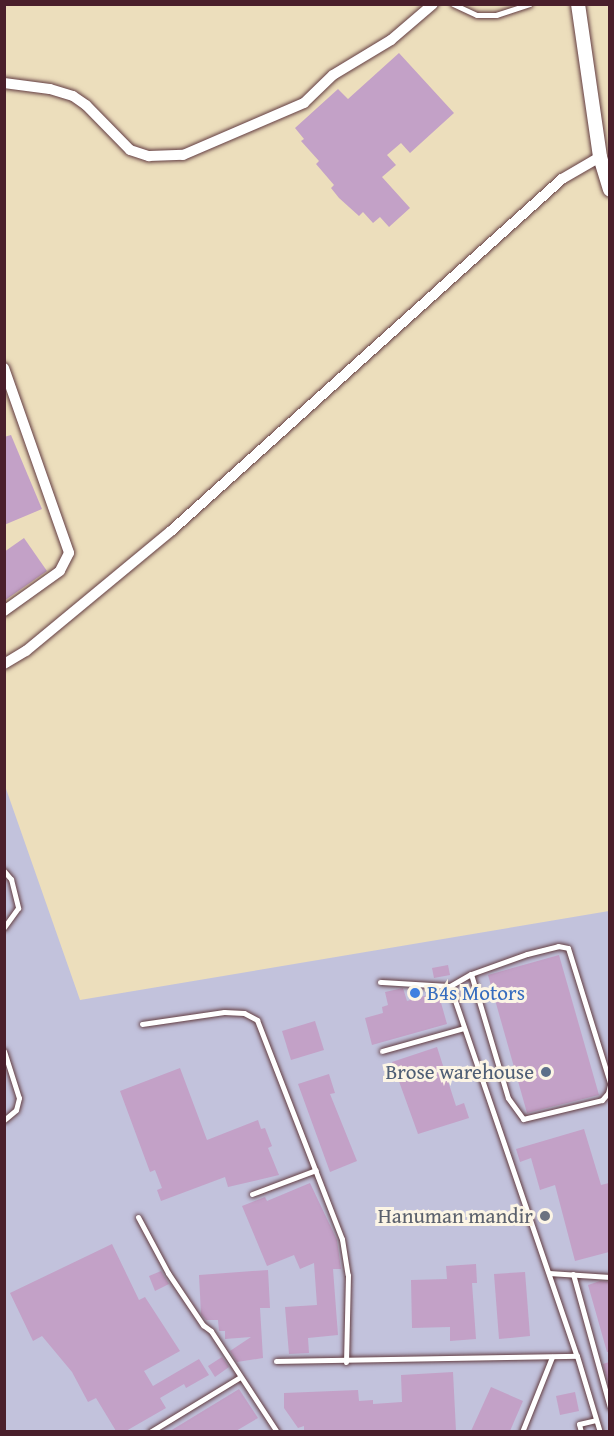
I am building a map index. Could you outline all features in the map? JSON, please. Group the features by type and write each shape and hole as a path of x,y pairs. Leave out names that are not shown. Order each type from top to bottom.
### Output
{"street":[{"path":"4,83 50,89 73,96 86,105 130,150 149,156 183,155 304,103 333,75 391,40 433,4"},
{"path":"578,4 600,157 609,189"},
{"path":"4,664 26,651 171,531 562,179 600,157"},
{"path":"4,368 69,553 60,571 4,611"}],"lane":[{"path":"453,4 477,15 496,15 529,4"},
{"path":"4,871 11,879 18,908 4,927"},
{"path":"380,981 450,986 471,974 527,954 558,946 568,948 609,1084 608,1093 602,1100 523,1119 508,1098 471,974"},
{"path":"450,986 577,1356 600,1431"},
{"path":"142,1024 224,1012 244,1013 257,1020 342,1239 348,1275 346,1362"},
{"path":"382,1051 464,1028"},
{"path":"4,1051 19,1098 16,1110 4,1120"},
{"path":"252,1194 316,1170"},
{"path":"138,1217 168,1273 277,1431"},
{"path":"549,1273 609,1277"},
{"path":"573,1274 609,1407"},
{"path":"276,1361 346,1362 577,1356"},
{"path":"522,1431 552,1357"},
{"path":"150,1431 240,1377"},
{"path":"581,1431 579,1424 596,1420"}],"shaded area":[{"path":"4,783 80,1000 609,911 609,1431 5,1431"}],"building":[{"path":"399,53 454,113 410,153 401,143 387,155 396,165 382,177 410,208 389,227 380,217 373,223 363,212 359,216 339,198 331,188 334,185 316,164 319,161 301,141 304,139 295,128 338,89 348,99"},
{"path":"11,435 42,509 4,525 4,437"},
{"path":"24,538 47,571 4,601 4,552"},
{"path":"559,955 599,1095 527,1113 488,975"},
{"path":"448,965 450,975 434,978 432,968"},
{"path":"403,988 407,1001 438,992 447,1024 372,1045 365,1018 383,1013 382,1007 388,1005 385,992"},
{"path":"315,1021 324,1050 291,1060 282,1031"},
{"path":"437,1047 456,1106 464,1103 469,1118 418,1134 392,1062"},
{"path":"180,1068 207,1140 258,1120 261,1129 265,1128 272,1146 268,1148 279,1175 228,1187 225,1177 161,1201 157,1190 162,1188 155,1170 150,1172 120,1091"},
{"path":"329,1074 335,1093 330,1094 357,1161 330,1172 298,1084"},
{"path":"584,1129 601,1185 609,1183 609,1252 575,1261 555,1185 540,1190 531,1158 520,1162 516,1149"},
{"path":"310,1183 337,1240 341,1269 333,1269 338,1335 308,1338 309,1353 289,1354 285,1307 317,1305 314,1263 300,1269 294,1255 267,1266 242,1206 265,1197 267,1201"},
{"path":"112,1244 139,1300 145,1297 180,1351 144,1371 153,1386 199,1359 209,1375 186,1388 184,1384 160,1398 166,1408 126,1431 116,1431 96,1398 88,1402 72,1372 42,1336 33,1341 10,1293"},
{"path":"476,1264 477,1283 472,1283 476,1339 450,1341 450,1327 412,1328 411,1280 447,1279 446,1266"},
{"path":"268,1270 270,1308 260,1308 263,1358 237,1362 230,1351 251,1337 225,1339 225,1331 219,1331 218,1320 206,1320 201,1314 199,1275"},
{"path":"161,1271 169,1284 155,1291 149,1276"},
{"path":"525,1272 530,1336 499,1339 494,1274"},
{"path":"600,1281 609,1282 609,1352 607,1352 588,1285"},
{"path":"222,1357 229,1367 215,1377 208,1366"},
{"path":"609,1362 609,1387 603,1364"},
{"path":"453,1372 456,1431 304,1431 304,1426 298,1428 284,1408 284,1393 358,1390 359,1401 373,1400 373,1404 402,1402 401,1375"},
{"path":"491,1387 523,1401 510,1431 471,1431"},
{"path":"239,1389 258,1418 236,1431 170,1431"},
{"path":"575,1392 579,1411 560,1415 556,1396"}],"place":[{"name":"B4s Motors","path":"415,993"},
{"name":"Brose warehouse","path":"546,1072"},
{"name":"Hanuman mandir","path":"545,1216"}]}
